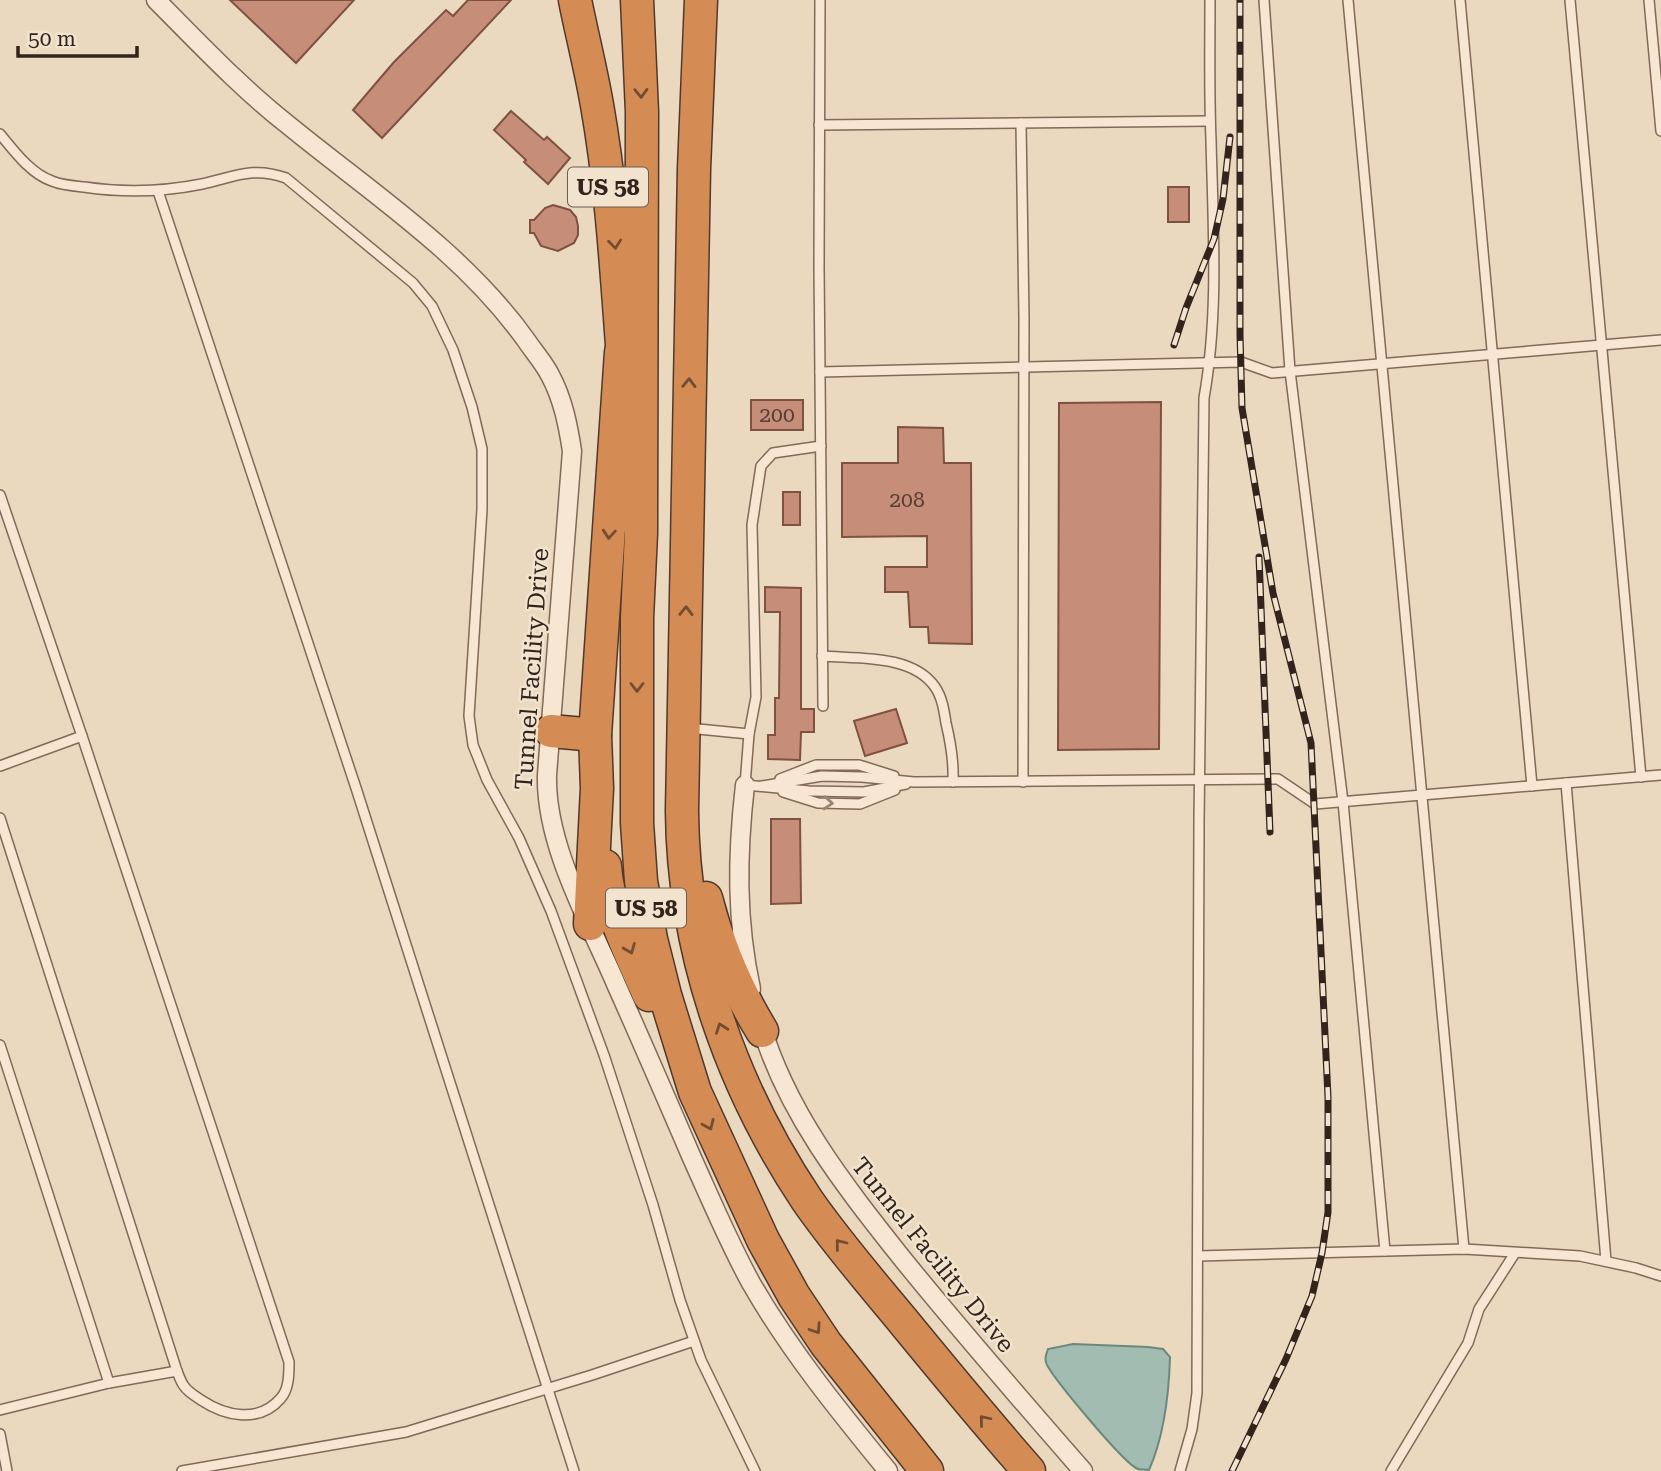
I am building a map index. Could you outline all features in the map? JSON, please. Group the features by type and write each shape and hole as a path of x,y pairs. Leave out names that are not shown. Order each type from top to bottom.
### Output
{"highway":[{"name":"US 58","path":"573,0 597,104 617,264 628,408 637,618 637,814 641,881 658,967 695,1092 735,1184 794,1296 841,1365 927,1471"},
{"path":"629,0 640,46"},
{"path":"637,0 640,46 641,534 637,618"},
{"name":"US 58","path":"685,0 694,169 682,837 687,896 712,1001 746,1091 792,1177 825,1225 1029,1471"},
{"path":"694,169 701,0"},
{"path":"621,343 595,735 605,876 612,905 638,971 695,1092"},
{"path":"684,728 693,755 697,851 711,920 733,977 766,1042"},
{"path":"551,731 595,735"},
{"path":"590,924 597,788"}],"street":[{"name":"Tunnel Facility Drive","path":"156,0 284,122 415,225 470,274 510,318 550,375 566,415 572,451 547,789 551,824 590,924 718,1216 751,1282 806,1367 888,1471"},
{"name":"Tunnel Facility Drive","path":"753,786 739,832 738,908 744,956 766,1042 812,1137 839,1179 962,1333 1083,1471"}],"lane":[{"path":"820,0 820,372 824,706"},
{"path":"1180,1471 1192,1429 1197,1393 1204,398 1210,362 1214,239 1210,0"},
{"path":"1264,0 1290,371 1343,802 1385,1251"},
{"path":"1348,0 1464,1249"},
{"path":"1460,0 1532,786"},
{"path":"1570,0 1641,777"},
{"path":"1649,0 1661,131"},
{"path":"820,125 1210,121"},
{"path":"1021,123 1023,782"},
{"path":"0,134 36,172 51,181 133,193 158,191 254,172 286,178 412,283 432,306 453,350 472,407 482,449 482,509 469,716 473,745 486,780 519,838 561,937 604,1055 694,1341 755,1471"},
{"path":"158,191 356,788 574,1471"},
{"path":"820,372 1241,362 1272,373 1661,340"},
{"path":"753,786 749,734 757,697 752,525 761,466 772,453 821,446"},
{"path":"0,495 289,1362 289,1380 282,1398 266,1410 237,1416 209,1405 185,1387 177,1371 0,818"},
{"path":"822,656 893,662 910,668 928,680 941,698 955,758 953,782"},
{"path":"684,728 749,734"},
{"path":"0,766 82,736"},
{"path":"753,786 822,776 914,782 1278,779 1315,804 1661,775"},
{"path":"753,786 864,792 914,782"},
{"path":"1566,783 1606,1261"},
{"path":"0,1045 109,1383"},
{"path":"1198,1256 1464,1249 1580,1256 1661,1276"},
{"path":"1391,1471 1468,1343 1479,1308 1515,1253"},
{"path":"182,1471 406,1432 694,1341"},
{"path":"0,1410 109,1383 177,1371"},
{"path":"0,1434 7,1471"}],"shaded area":[{"path":"1073,1344 1163,1349 1170,1357 1165,1414 1149,1470 1138,1469 1119,1453 1047,1365 1045,1359 1048,1349"}],"building":[{"path":"230,0 354,0 296,63"},
{"path":"468,0 511,0 382,138 353,110 394,62 446,10 453,16"},
{"path":"511,111 544,140 547,137 570,158 548,184 494,130"},
{"path":"1168,187 1189,187 1189,222 1168,222"},
{"path":"553,205 570,210 576,217 578,226 574,243 558,251 541,246 534,233 530,233 530,220 534,220 545,208"},
{"path":"751,400 803,400 803,430 751,430"},
{"path":"1161,402 1159,749 1058,750 1059,403"},
{"path":"898,427 943,428 944,463 971,463 972,644 929,643 928,627 910,627 908,592 885,592 885,567 927,567 927,536 842,537 842,463 898,463"},
{"path":"783,492 800,492 800,525 783,525"},
{"path":"765,587 801,588 801,709 814,709 814,732 801,732 800,760 768,759 768,735 775,735 775,698 779,698 780,612 765,612"},
{"path":"896,709 907,743 865,756 854,721"},
{"path":"771,819 800,819 801,903 771,904"}],"railway":[{"path":"1232,1471 1286,1359 1312,1296 1328,1212 1328,1097 1311,743 1273,593 1242,408 1240,0"},
{"path":"1174,345 1214,239 1223,199 1230,137"},
{"path":"1259,557 1270,832"}]}
